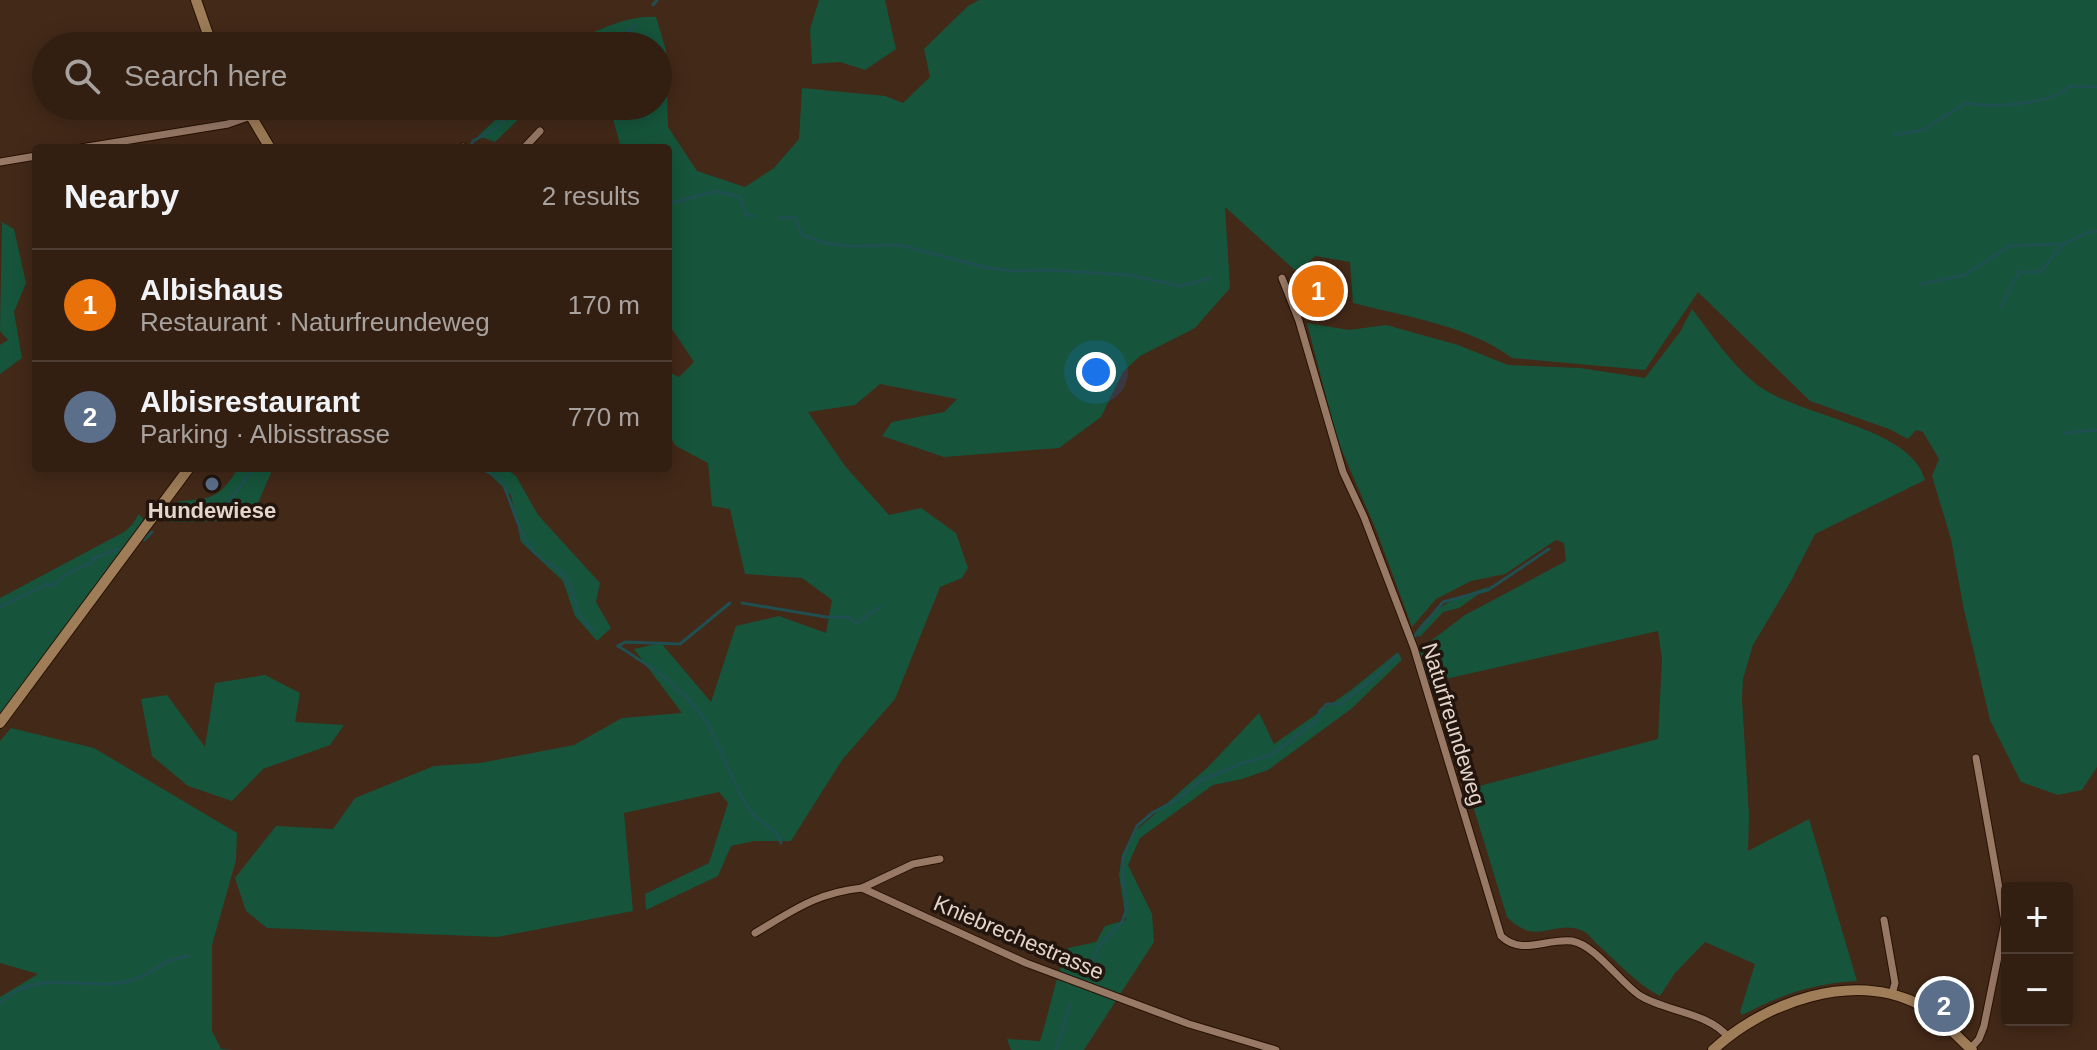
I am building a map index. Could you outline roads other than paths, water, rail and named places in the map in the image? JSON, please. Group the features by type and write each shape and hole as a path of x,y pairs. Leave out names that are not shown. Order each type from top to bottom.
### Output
{"main road":[{"path":"196,0 207,32"},
{"path":"253,120 268,144"},
{"path":"0,723 186,472"},
{"path":"1713,1050 1764,1014 1810,997 1860,991 1892,994 1925,1008 1971,1050"}],"street":[{"path":"106,144 228,124 234,120"},
{"path":"528,144 540,131"},
{"path":"0,162 32,157"},
{"name":"Naturfreundeweg","path":"1282,278 1299,321 1343,472 1364,517 1414,648 1501,936 1515,946 1564,941 1582,944 1640,995 1720,1028 1728,1037"},
{"path":"1971,1050 1984,1026 2005,922 1976,758"},
{"path":"755,933 807,901 835,891 862,888 913,864 940,859"},
{"name":"Kniebrechestrasse","path":"862,888 1026,963 1189,1024 1276,1050"},
{"path":"1884,920 1895,983 1892,994"}],"waterway":[{"path":"653,5 657,0"},
{"path":"629,32 635,25"},
{"path":"1894,135 1923,130 1966,103 2021,104 2049,97 2070,86 2097,87"},
{"path":"472,144 504,120"},
{"path":"672,203 716,191 740,197 746,215 755,216"},
{"path":"779,218 795,217 802,235 826,243 847,246 900,245 988,268 1129,275 1181,286 1210,278"},
{"path":"1921,284 1965,275 2009,246 2064,244 2097,231"},
{"path":"2001,306 2019,272 2040,272 2064,244"},
{"path":"2064,433 2097,430"},
{"path":"172,518 228,505 250,472"},
{"path":"488,472 503,484 529,546 565,576 582,618 593,630"},
{"path":"144,540 152,532"},
{"path":"0,607 47,584 53,586 70,572 91,564 94,558 118,549"},
{"path":"1415,636 1443,602 1488,590 1549,549"},
{"path":"618,646 625,642 680,644 730,603"},
{"path":"742,603 826,617 848,617 857,623 880,607"},
{"path":"618,646 667,680 689,700 713,733 748,808 779,837 781,843"},
{"path":"1088,972 1099,946 1122,922 1128,906 1123,882 1123,858 1137,826 1199,781 1271,755 1317,720 1327,704 1340,704 1381,672 1397,655"},
{"path":"0,1003 15,992 45,983 109,984 135,980 171,960 188,956"},
{"path":"1056,1050 1070,1004"}],"place":[{"name":"Albishaus","path":"1318,291"},
{"name":"Hundewiese","path":"212,484"},
{"name":"Albisrestaurant","path":"1944,1006"}]}
